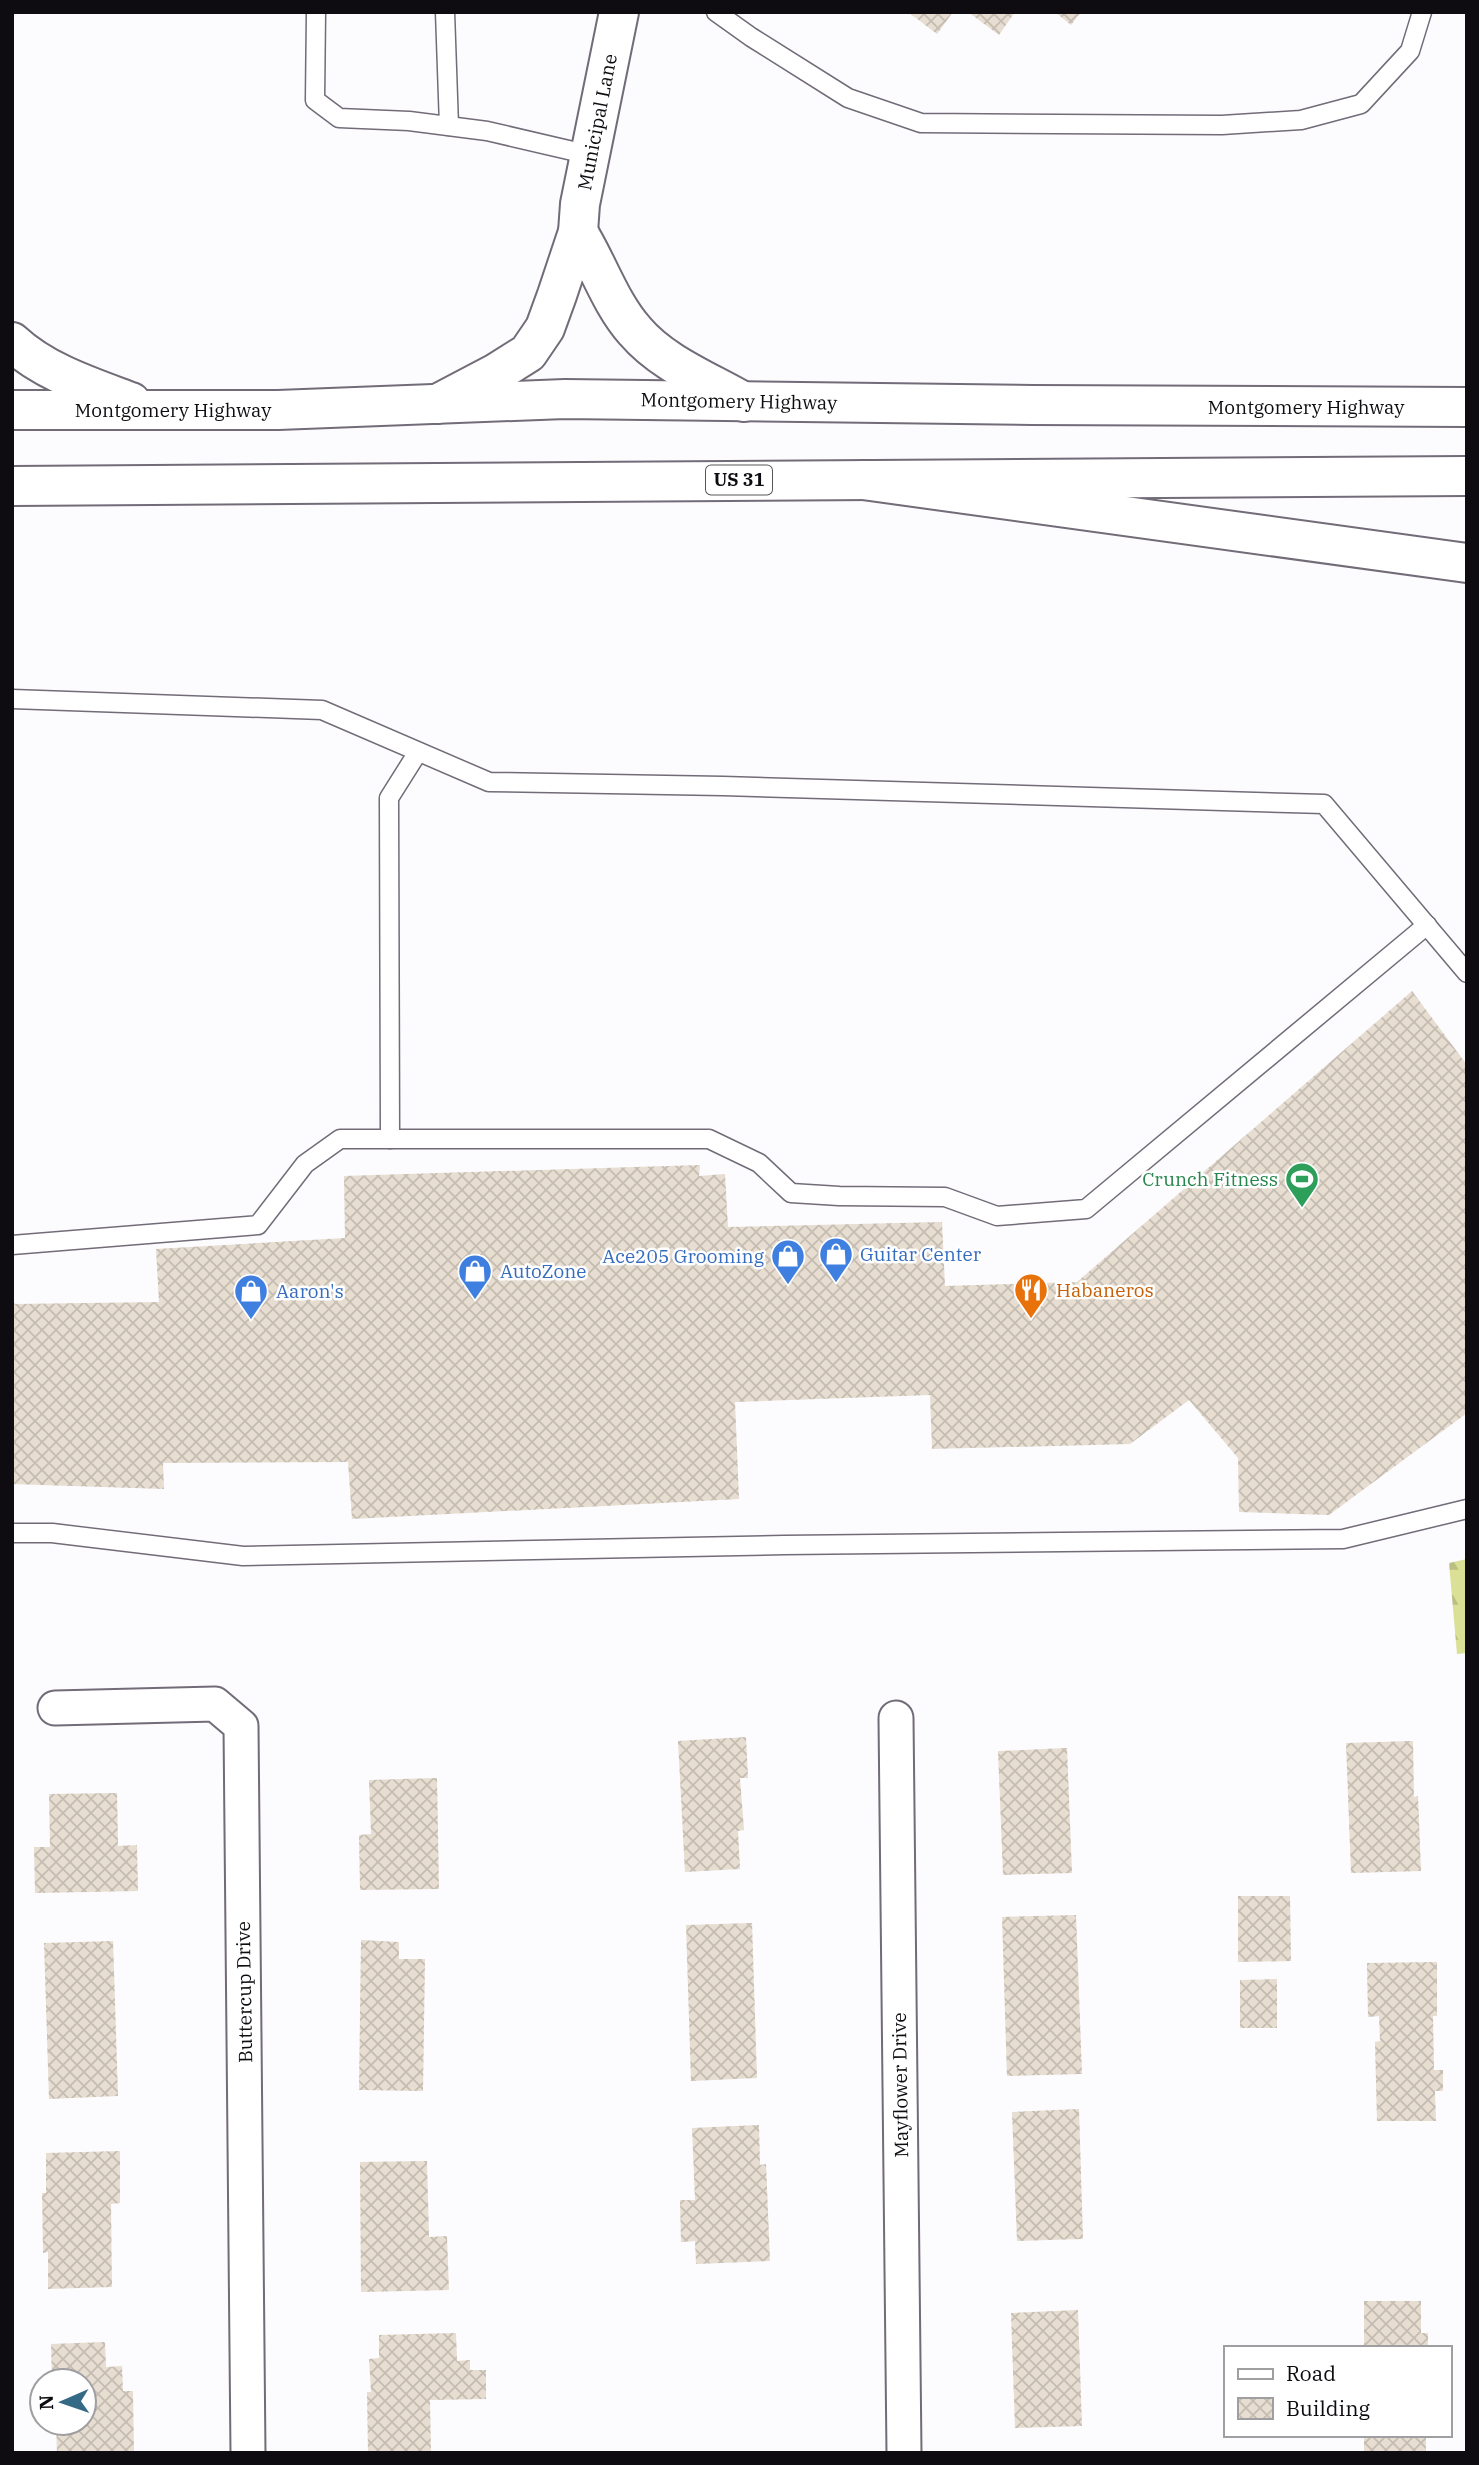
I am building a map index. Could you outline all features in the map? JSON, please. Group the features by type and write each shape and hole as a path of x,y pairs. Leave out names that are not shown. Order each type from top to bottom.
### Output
{"main road":[{"name":"Municipal Lane","path":"437,404 528,353 545,328 578,232 580,204 619,12"},
{"path":"578,232 635,332 672,362 744,402"},
{"path":"12,342 22,351 75,380 149,410"},
{"name":"Montgomery Highway","path":"12,410 278,410 565,399 1467,407"},
{"name":"US 31","path":"12,486 1467,476"},
{"path":"863,480 1467,563"}],"street":[{"name":"Buttercup Drive","path":"55,1708 215,1704 241,1726 248,2453"},
{"name":"Mayflower Drive","path":"895,1718 904,2453"}],"lane":[{"path":"316,12 315,100 339,118 410,121 487,131 590,155"},
{"path":"445,12 449,126"},
{"path":"716,12 848,98 920,123 1222,125 1301,120 1361,104 1410,51 1422,12"},
{"path":"12,699 322,710 489,782 723,786 1324,804 1467,972"},
{"path":"390,1139 389,799 418,751"},
{"path":"12,1245 258,1225 304,1164 341,1139 709,1139 759,1163 791,1193 945,1198 997,1216 1086,1209 1427,925"},
{"path":"12,1533 51,1533 243,1556 784,1545 1343,1539 1467,1509"}],"green space":[{"path":"1467,1559 1467,1653 1457,1654 1449,1563"}],"building":[{"path":"908,12 953,12 937,34"},
{"path":"968,12 1015,12 999,35"},
{"path":"1055,12 1081,12 1071,25"},
{"path":"1412,991 1467,1065 1467,1413 1329,1515 1239,1512 1238,1458 1189,1400 1130,1444 932,1449 930,1395 735,1402 739,1499 352,1519 348,1462 163,1463 164,1489 12,1484 12,1300 15,1304 159,1302 156,1249 345,1238 344,1176 700,1165 699,1176 725,1174 728,1227 942,1222 945,1286 1077,1282"},
{"path":"746,1737 748,1778 740,1778 744,1830 738,1831 740,1869 685,1872 678,1741"},
{"path":"1413,1741 1414,1797 1418,1796 1421,1871 1351,1873 1346,1743"},
{"path":"1067,1748 1072,1873 1003,1875 998,1751"},
{"path":"437,1778 439,1889 360,1890 359,1835 371,1834 369,1780"},
{"path":"117,1793 118,1846 137,1845 138,1891 35,1893 34,1847 50,1847 49,1794"},
{"path":"1238,1896 1290,1896 1291,1961 1238,1962"},
{"path":"1076,1915 1082,2074 1007,2076 1002,1917"},
{"path":"752,1923 757,2078 691,2081 686,1925"},
{"path":"361,1940 399,1942 399,1959 425,1959 423,2091 359,2090"},
{"path":"113,1941 118,2096 49,2099 44,1943"},
{"path":"1437,1962 1437,2016 1433,2016 1434,2070 1443,2070 1443,2091 1435,2091 1436,2121 1377,2121 1375,2042 1380,2041 1379,2016 1368,2017 1367,1963"},
{"path":"1277,1979 1277,2028 1240,2028 1240,1980"},
{"path":"1079,2109 1083,2239 1017,2241 1012,2112"},
{"path":"759,2125 760,2165 766,2164 770,2261 696,2264 695,2241 681,2242 680,2200 695,2200 692,2128"},
{"path":"120,2151 120,2203 111,2204 112,2287 48,2289 48,2252 43,2253 42,2193 46,2193 46,2153"},
{"path":"427,2161 429,2237 447,2236 449,2290 361,2292 360,2162"},
{"path":"1364,2301 1421,2301 1421,2333 1428,2333 1428,2346 1364,2346"},
{"path":"1078,2310 1082,2426 1015,2428 1011,2313"},
{"path":"456,2333 457,2361 470,2360 470,2370 486,2370 486,2399 430,2400 431,2453 368,2453 367,2392 371,2392 369,2359 379,2358 379,2335"},
{"path":"105,2342 106,2367 122,2366 123,2391 133,2391 134,2453 57,2453 56,2437 98,2437 98,2367 52,2367 51,2344"},
{"path":"1364,2437 1426,2437 1426,2453 1364,2453"}],"place":[{"name":"Crunch Fitness","path":"1302,1209"},
{"name":"Guitar Center","path":"836,1284"},
{"name":"Ace205 Grooming","path":"788,1286"},
{"name":"AutoZone","path":"475,1301"},
{"name":"Habaneros","path":"1031,1320"},
{"name":"Aaron's","path":"251,1321"}]}
